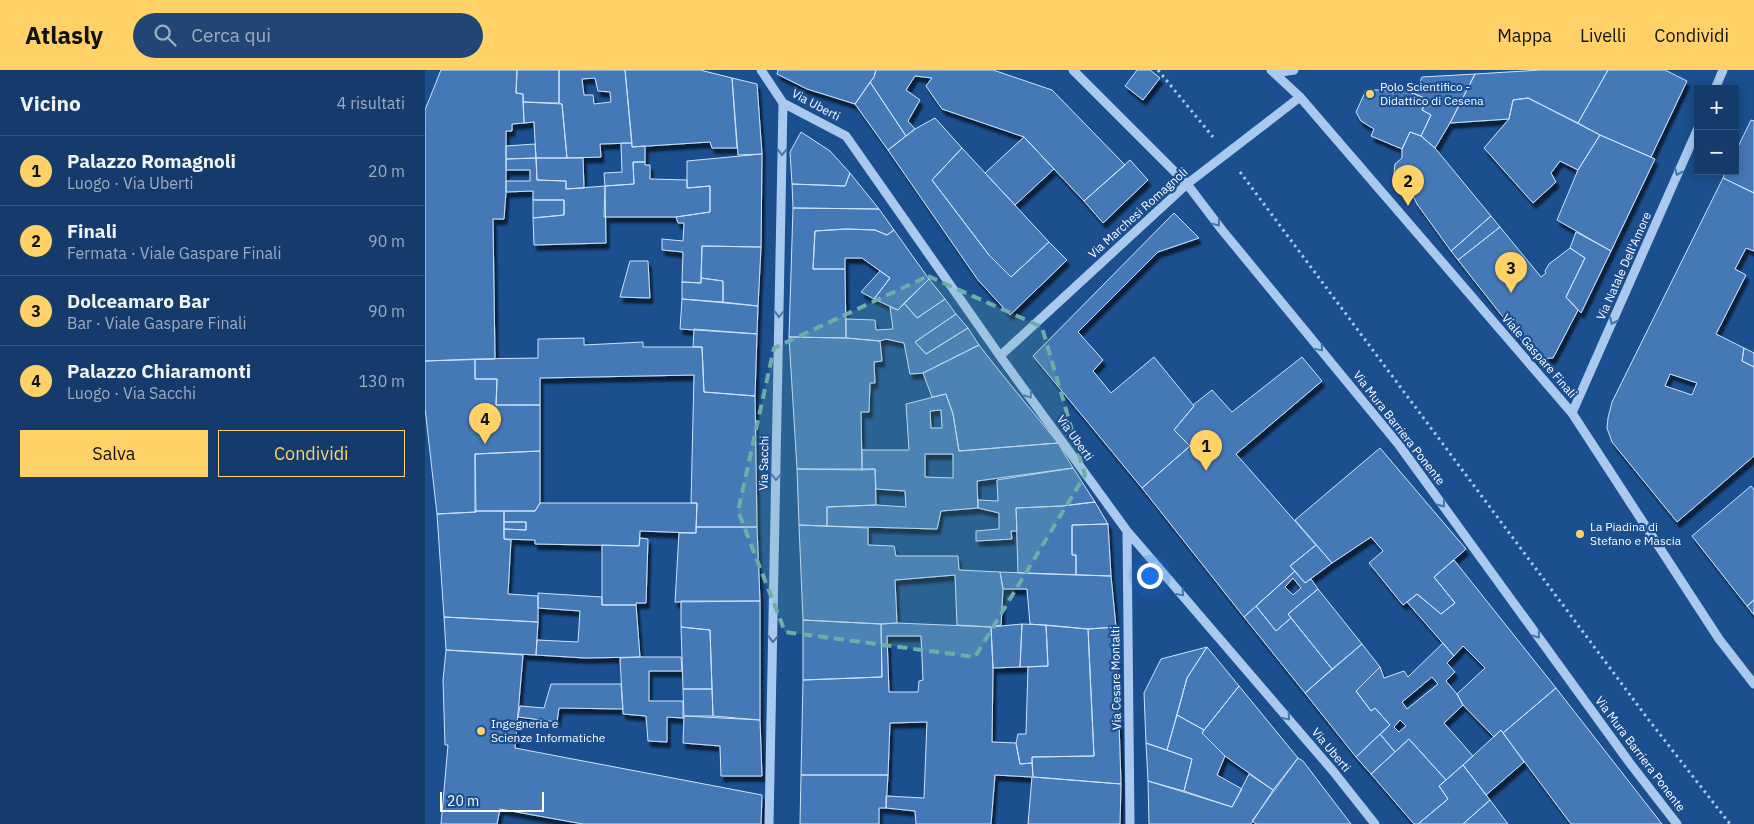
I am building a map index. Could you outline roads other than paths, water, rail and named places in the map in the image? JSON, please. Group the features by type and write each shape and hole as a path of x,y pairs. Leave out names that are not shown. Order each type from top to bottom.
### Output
{"street":[{"name":"Via Uberti","path":"761,70 783,103 846,136 1000,356 1127,531 1333,770 1375,824"},
{"name":"Via Mura Barriera Ponente","path":"1073,70 1187,184 1399,444 1629,762 1677,824"},
{"path":"1274,71 1294,70"},
{"path":"1717,85 1723,70"},
{"name":"Viale Gaspare Finali","path":"1274,71 1300,97 1572,413 1719,639 1754,684"},
{"name":"Via Marchesi Romagnoli","path":"1000,356 1187,184 1300,97"},
{"name":"Via Sacchi","path":"769,824 783,103"},
{"name":"Via Natale Dell'Amore","path":"1572,413 1697,130"},
{"name":"Via Cesare Montalti","path":"1127,531 1130,824"}],"place":[{"name":"Polo Scientifico - Didattico di Cesena","path":"1370,94"},
{"name":"Finali","path":"1408,206"},
{"name":"Dolceamaro Bar","path":"1511,293"},
{"name":"Palazzo Chiaramonti","path":"485,444"},
{"name":"Palazzo Romagnoli","path":"1206,471"},
{"name":"La Piadina di Stefano e Mascia","path":"1580,534"},
{"name":"Ingegneria e Scienze Informatiche","path":"481,731"}]}
